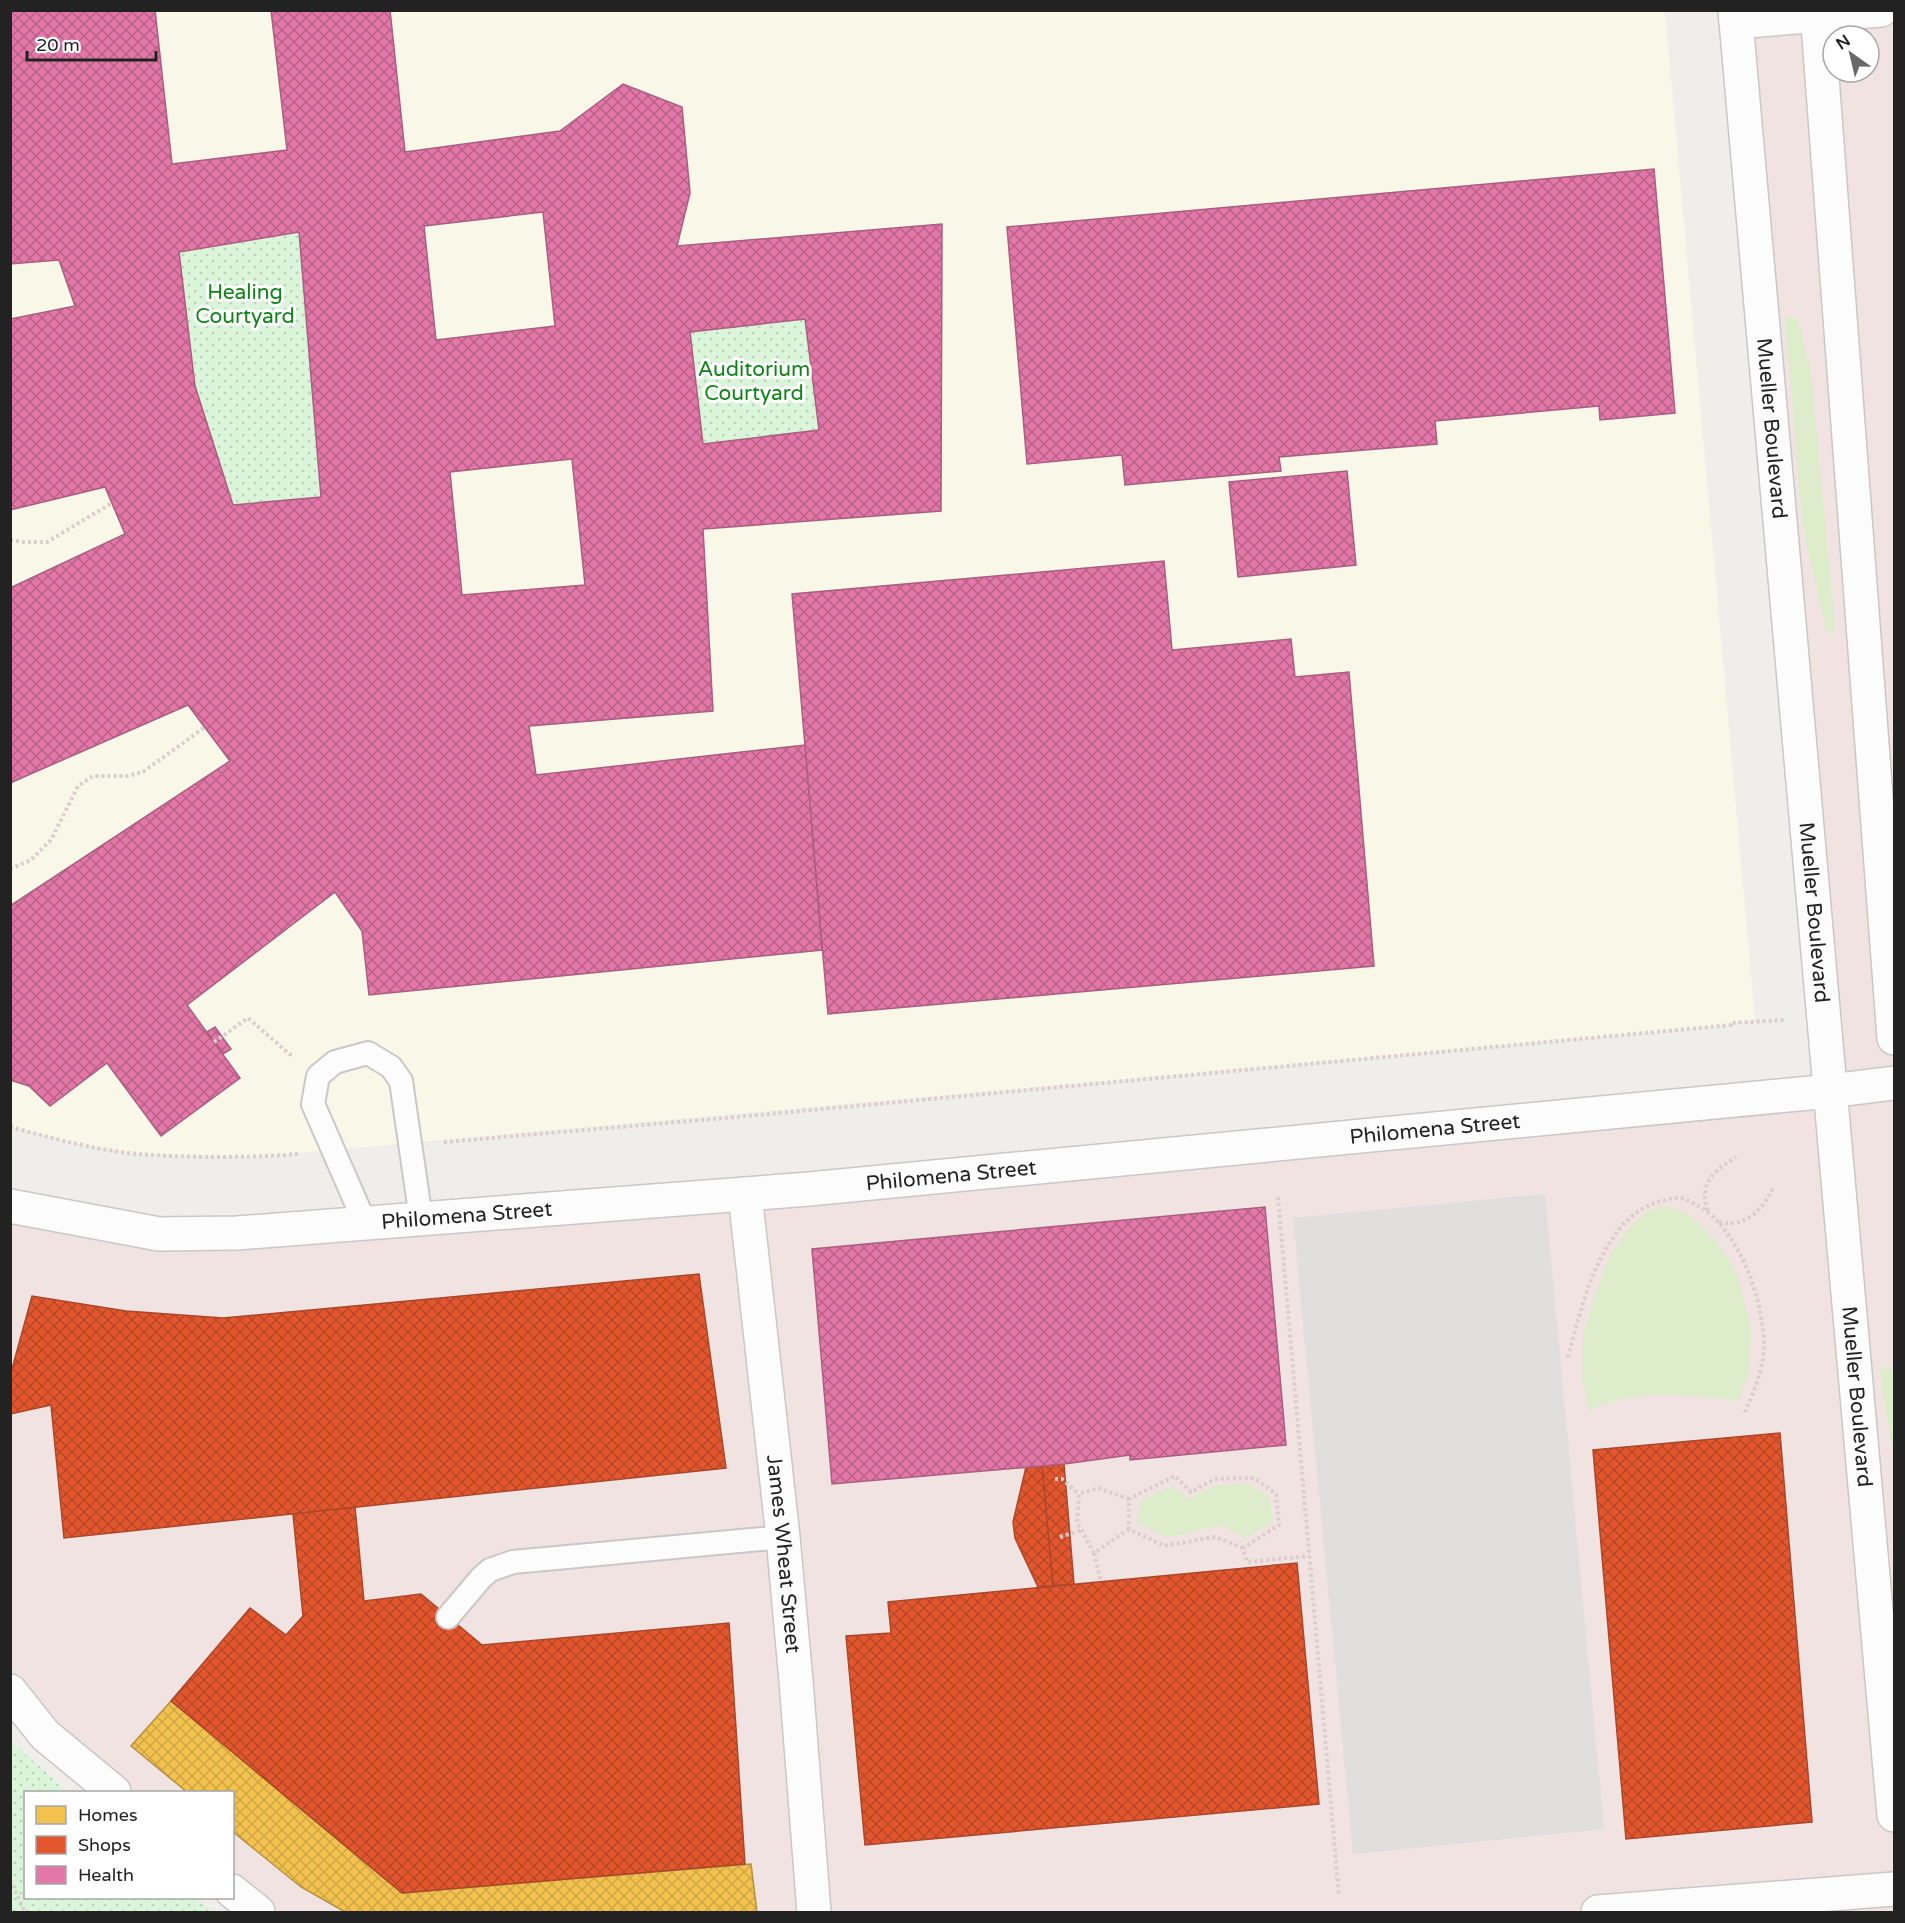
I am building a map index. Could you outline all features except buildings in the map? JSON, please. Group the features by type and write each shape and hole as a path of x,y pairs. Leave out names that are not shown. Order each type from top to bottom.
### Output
{"street":[{"path":"1736,16 1881,10"},
{"path":"1817,13 1894,1038"},
{"name":"Mueller Boulevard","path":"1736,16 1894,1815"},
{"name":"Philomena Street","path":"10,1206 159,1234 237,1233 745,1194 1830,1091 1894,1083"},
{"name":"James Wheat Street","path":"745,1194 783,1537 814,1912"},
{"path":"10,1691 45,1735 113,1791"},
{"path":"1598,1912 1894,1889"},
{"path":"234,1894 258,1912"}],"lane":[{"path":"364,1223 313,1104 318,1076 335,1062 368,1053 391,1066 401,1081 421,1219"},
{"path":"448,1617 490,1570 513,1562 783,1537"}],"path":[{"path":"10,540 47,542 112,503"},
{"path":"10,869 31,860 51,840 78,786 93,776 127,776 143,772 205,727"},
{"path":"214,1042 248,1018 294,1057"},
{"path":"410,1144 736,1117 1731,1025 1731,1023 1792,1020"},
{"path":"10,1127 136,1154 254,1157 332,1151"},
{"path":"1708,1212 1704,1201 1707,1181 1719,1168 1736,1157"},
{"path":"1719,1222 1728,1224 1746,1221 1763,1205 1774,1187"},
{"path":"1278,1197 1339,1896"},
{"path":"1568,1357 1590,1284 1613,1237 1648,1205 1682,1198 1708,1212 1719,1222 1738,1251 1757,1300 1764,1349 1754,1391 1744,1414"},
{"path":"1079,1494 1098,1488 1129,1499 1175,1476 1191,1492 1215,1479 1254,1478 1276,1494 1279,1525 1243,1548"},
{"path":"1055,1479 1062,1479 1079,1494"},
{"path":"1079,1494 1077,1522 1094,1553 1101,1582"},
{"path":"1129,1499 1129,1529"},
{"path":"1129,1529 1164,1546 1215,1537 1243,1548"},
{"path":"1094,1553 1129,1529"},
{"path":"1060,1537 1082,1530"},
{"path":"1243,1548 1247,1562 1308,1556"},
{"path":"10,1880 25,1912"}],"shaded area":[{"path":"10,11 1665,11 1755,1020 1731,1023 1731,1025 254,1157 136,1154 82,1145 11,1127"},
{"path":"1736,11 1894,11 1894,1912 258,1912 234,1892 234,1791 113,1791 11,1690 11,1206 159,1234 1830,1091"},
{"path":"1545,1194 1604,1829 1353,1854 1293,1218"}],"green space":[{"name":"Healing Courtyard","path":"299,232 321,497 233,505 195,386 179,252"},
{"path":"1797,317 1811,372 1835,630 1827,632 1807,546 1801,507 1785,318"},
{"name":"Auditorium Courtyard","path":"805,319 819,430 703,444 690,332"},
{"path":"1665,1206 1690,1215 1716,1240 1737,1274 1751,1328 1749,1368 1739,1401 1684,1395 1657,1395 1620,1399 1589,1410 1582,1378 1583,1335 1596,1292 1610,1256 1624,1234 1647,1211"},
{"path":"1891,1367 1894,1378 1894,1458 1879,1369"},
{"path":"1249,1484 1269,1497 1273,1519 1271,1524 1244,1538 1223,1525 1169,1537 1136,1521 1143,1499 1173,1486 1188,1499 1217,1485"},
{"path":"11,1741 67,1791 24,1791 24,1899 196,1899 214,1912 11,1912"}]}
